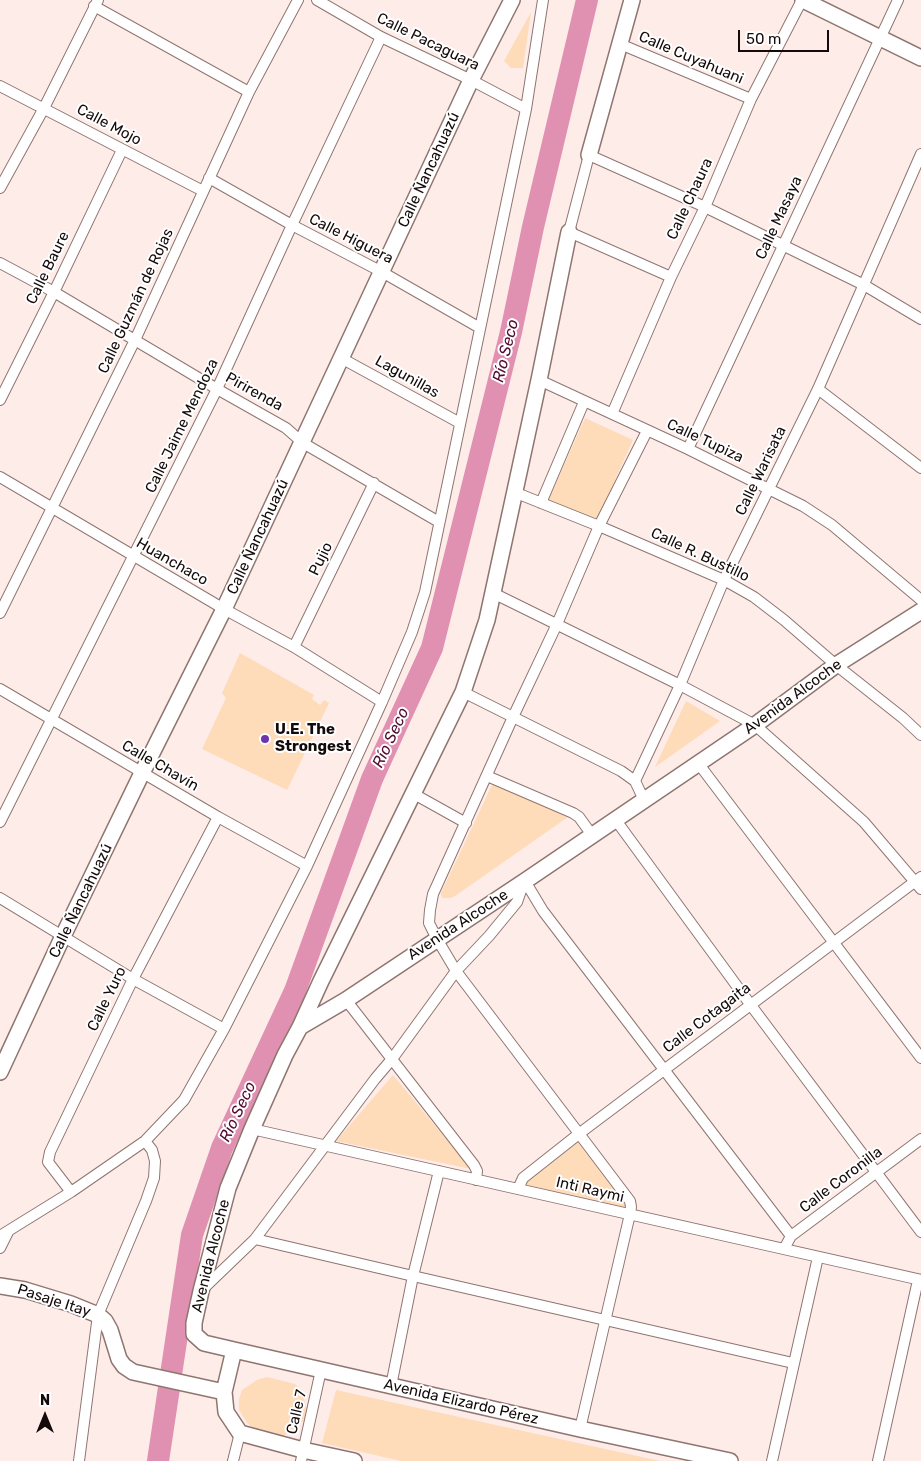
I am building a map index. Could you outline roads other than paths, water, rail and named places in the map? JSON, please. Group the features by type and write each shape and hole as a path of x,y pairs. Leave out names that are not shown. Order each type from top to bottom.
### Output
{"street":[{"name":"Calle Guzmán de Rojas","path":"0,613 135,340 250,92 298,0"},
{"name":"Calle Pacaguara","path":"317,0 381,37 471,80 526,109"},
{"name":"Calle Ñancahuazú","path":"0,1072 142,773 224,610 471,80 512,0"},
{"path":"0,1248 4,1234 71,1192 145,1141 184,1100 224,1028 307,866 382,702 412,632 425,592 526,109 543,0"},
{"path":"300,1027 463,692 487,620 570,232 589,155 632,0"},
{"path":"802,0 921,58"},
{"name":"Calle Chaura","path":"612,414 671,277 751,100 802,0"},
{"name":"Calle Masaya","path":"688,449 898,0"},
{"path":"0,188 44,108 96,3 250,92"},
{"name":"Calle Jaime Mendoza","path":"0,822 217,389 381,37"},
{"name":"Calle Cuyahuani","path":"620,44 751,100"},
{"name":"Calle Mojo","path":"0,86 203,191"},
{"name":"Calle Baure","path":"0,400 122,150"},
{"name":"Calle Warisata","path":"635,781 680,685 724,580 818,389 864,285 917,173 921,154"},
{"path":"589,155 704,207 864,285 921,319"},
{"name":"Calle Higuera","path":"209,178 292,226 382,272 480,328"},
{"path":"570,232 671,277"},
{"name":"Pirirenda","path":"0,263 54,292 286,428 303,442 439,522"},
{"name":"Lagunillas","path":"341,358 460,423"},
{"name":"Calle Tupiza","path":"539,380 688,449 803,506 832,526 921,600"},
{"path":"818,389 921,468"},
{"path":"541,503 584,402"},
{"path":"580,1429 630,1214 630,1201 456,971 429,923 433,894 557,624 599,526 647,430"},
{"name":"Huanchaco","path":"0,477 224,610 294,647 382,702"},
{"name":"Pujio","path":"294,647 374,483"},
{"name":"Calle R. Bustillo","path":"514,492 724,580 754,597 903,718 921,735"},
{"path":"492,593 680,685 755,725 864,822 919,882"},
{"name":"Avenida Alcoche","path":"234,1350 204,1343 194,1334 194,1323 228,1188 285,1055 300,1027 346,1000 525,881 755,725 836,665 921,611"},
{"name":"Calle Chavín","path":"0,689 218,817 307,866"},
{"path":"463,692 621,770 635,781 644,800"},
{"path":"698,763 921,1058"},
{"path":"487,776 573,812 592,835"},
{"path":"414,794 466,823"},
{"name":"Calle Yuro","path":"71,1192 48,1162 48,1158 133,980 218,817"},
{"path":"615,819 750,1004 921,1232"},
{"path":"201,1291 254,1238 392,1059 456,971 489,936 517,902 525,881"},
{"path":"525,881 543,911 791,1236"},
{"name":"Calle Cotagaita","path":"518,1189 523,1178 580,1133 833,942 919,882"},
{"path":"0,898 133,980 224,1028"},
{"path":"346,1000 474,1165 476,1180"},
{"name":"Inti Raymi","path":"252,1129 920,1280"},
{"name":"Calle Coronilla","path":"784,1249 791,1236 921,1138"},
{"path":"79,1461 98,1315 154,1178 155,1161 152,1150 145,1141"},
{"path":"391,1386 414,1276 439,1171"},
{"path":"254,1238 793,1363"},
{"path":"772,1461 818,1257"},
{"path":"878,1461 920,1280"},
{"name":"Pasaje Itay","path":"0,1286 25,1290 71,1304 98,1315 105,1321 110,1330 119,1359 124,1366 133,1372 224,1392"},
{"path":"234,1350 224,1392 226,1412 240,1434 302,1456 354,1461"},
{"name":"Avenida Elizardo Pérez","path":"234,1350 580,1429 730,1461"},
{"name":"Calle 7","path":"302,1456 321,1370"},
{"path":"234,1461 240,1434"}],"waterway":[{"name":"Río Seco","path":"158,1461 192,1235 222,1148 295,991 372,779 432,648 511,332 533,227 587,0"}],"place":[{"name":"U.E. The Strongest","path":"265,739"}]}
